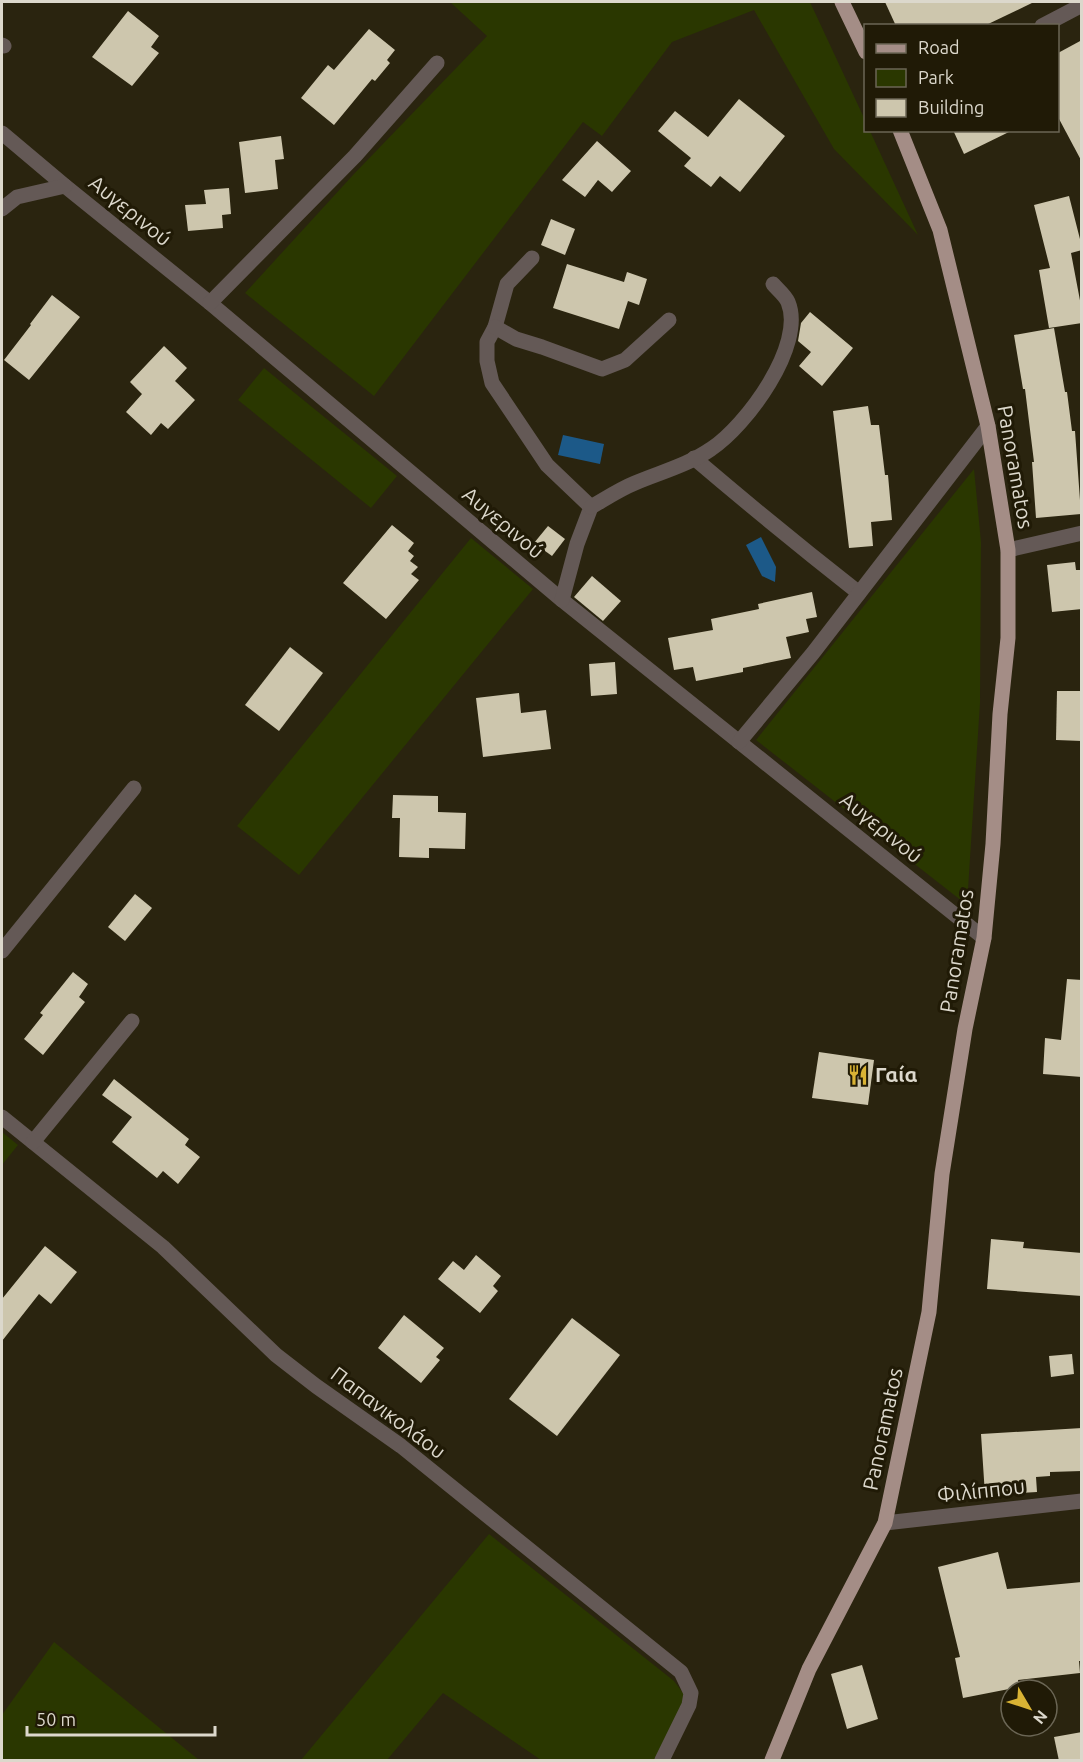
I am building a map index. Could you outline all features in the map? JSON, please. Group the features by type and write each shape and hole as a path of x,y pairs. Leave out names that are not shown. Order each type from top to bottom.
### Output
{"main road":[{"path":"842,2 864,48"},
{"name":"Panoramatos","path":"772,1761 809,1669 885,1523 929,1312 942,1174 965,1029 984,938 993,844 1000,714 1008,638 1008,550 988,426 940,230 901,132"}],"street":[{"path":"1046,24 1082,5"},
{"path":"210,303 355,156 437,63"},
{"name":"Αυγερινού","path":"2,133 210,303 562,600 984,938"},
{"path":"2,209 17,197 65,186"},
{"path":"532,258 507,284 495,327 487,342 487,361 492,383 547,465 591,507"},
{"path":"562,600 577,544 591,507 633,483 680,465 711,449 737,428 768,385 784,356 792,327 788,301 773,284"},
{"path":"495,327 516,339 603,369 625,360 669,320"},
{"path":"739,742 813,653 988,426"},
{"path":"694,458 859,593"},
{"path":"1008,550 1082,533"},
{"path":"2,951 134,788"},
{"path":"33,1142 132,1021"},
{"name":"Παπανικολάου","path":"2,1117 163,1247 262,1343 284,1361 401,1446 681,1672 691,1693 689,1705 662,1761"},
{"name":"Φιλίππου","path":"885,1523 1082,1501"}],"green space":[{"path":"450,2 810,2 864,118 864,132 870,132 918,235 834,149 754,10 672,42 602,136 583,122 374,396 245,293 353,175 487,36"},
{"path":"264,368 397,476 371,508 238,400"},
{"path":"974,469 981,542 980,703 967,905 756,740"},
{"path":"471,538 533,589 299,875 237,826"},
{"path":"2,1132 18,1145 2,1165"},
{"path":"489,1534 674,1681 686,1697 658,1760 541,1760 443,1693 387,1760 301,1760"},
{"path":"54,1642 199,1760 2,1760 2,1715"}],"water":[{"path":"563,435 604,444 600,464 558,455"},
{"path":"761,537 776,567 775,582 762,576 746,545"}],"building":[{"path":"885,2 1034,2 988,24 895,24"},
{"path":"128,11 159,36 151,47 159,53 132,86 92,57"},
{"path":"369,29 395,50 387,60 390,63 375,81 372,79 334,125 301,98 328,65 334,70"},
{"path":"1082,40 1082,162 1059,119 1059,52"},
{"path":"739,99 785,136 740,192 720,176 711,187 684,166 691,158 658,131 675,111 708,137"},
{"path":"954,132 1009,132 964,154"},
{"path":"281,136 284,159 275,160 278,189 245,193 239,142"},
{"path":"597,141 631,171 612,192 598,180 585,197 562,180"},
{"path":"229,188 231,214 222,215 223,228 188,231 185,205 206,204 204,190"},
{"path":"1069,196 1082,247 1082,250 1071,253 1082,311 1082,323 1049,328 1039,270 1050,268 1034,205"},
{"path":"551,219 575,229 565,255 541,245"},
{"path":"567,264 624,282 627,272 647,279 639,305 628,301 619,329 553,308"},
{"path":"52,295 80,317 29,380 4,360"},
{"path":"810,312 853,348 822,386 799,366 811,352 798,341 801,323"},
{"path":"1054,328 1072,431 1075,431 1081,514 1036,518 1032,462 1034,462 1025,389 1023,389 1014,335"},
{"path":"164,346 187,368 175,381 195,400 168,429 161,423 151,435 126,412 142,394 130,382"},
{"path":"868,406 871,425 879,425 885,475 888,475 892,520 871,522 873,546 849,548 833,411"},
{"path":"392,525 414,543 408,551 414,556 410,561 418,567 411,574 419,580 386,619 343,583"},
{"path":"548,526 565,539 552,556 534,543"},
{"path":"1075,562 1076,570 1082,570 1082,609 1052,612 1047,565"},
{"path":"592,576 621,601 603,621 574,597"},
{"path":"812,592 817,617 806,619 809,632 786,637 791,658 743,668 743,672 696,681 693,667 674,670 668,638 713,630 711,619 759,609 758,604"},
{"path":"290,647 323,673 279,731 245,705"},
{"path":"615,662 617,694 591,696 589,664"},
{"path":"1057,691 1082,691 1082,741 1056,740"},
{"path":"519,693 521,713 546,710 551,749 483,757 476,698"},
{"path":"393,795 438,796 438,812 466,813 465,849 429,848 429,858 399,857 400,818 392,818"},
{"path":"135,894 152,908 125,941 108,927"},
{"path":"73,972 88,984 79,997 85,1002 43,1055 24,1039 43,1015 40,1013"},
{"path":"1067,979 1082,980 1082,1077 1043,1074 1045,1038 1061,1040"},
{"path":"819,1052 874,1060 868,1105 812,1098"},
{"path":"114,1079 189,1139 185,1145 200,1157 178,1184 163,1171 157,1178 112,1142 132,1117 102,1095"},
{"path":"991,1239 1024,1242 1023,1248 1082,1253 1082,1296 987,1289"},
{"path":"45,1246 77,1272 51,1304 39,1294 2,1341 2,1299"},
{"path":"476,1255 501,1276 493,1286 498,1291 480,1313 438,1279 453,1261 464,1270"},
{"path":"404,1315 444,1348 436,1357 440,1360 421,1383 378,1348"},
{"path":"572,1318 620,1355 557,1436 509,1399"},
{"path":"1072,1354 1074,1374 1051,1377 1049,1356"},
{"path":"1082,1428 1082,1471 1050,1472 1050,1476 1036,1477 1037,1492 985,1495 981,1434"},
{"path":"998,1552 1007,1589 1082,1582 1080,1673 1036,1678 999,1678 999,1691 963,1698 955,1658 960,1657 938,1567"},
{"path":"862,1665 878,1719 847,1729 831,1674"},
{"path":"1082,1732 1082,1761 1059,1761 1054,1738"}],"place":[{"name":"Γαία","path":"858,1075"}]}
